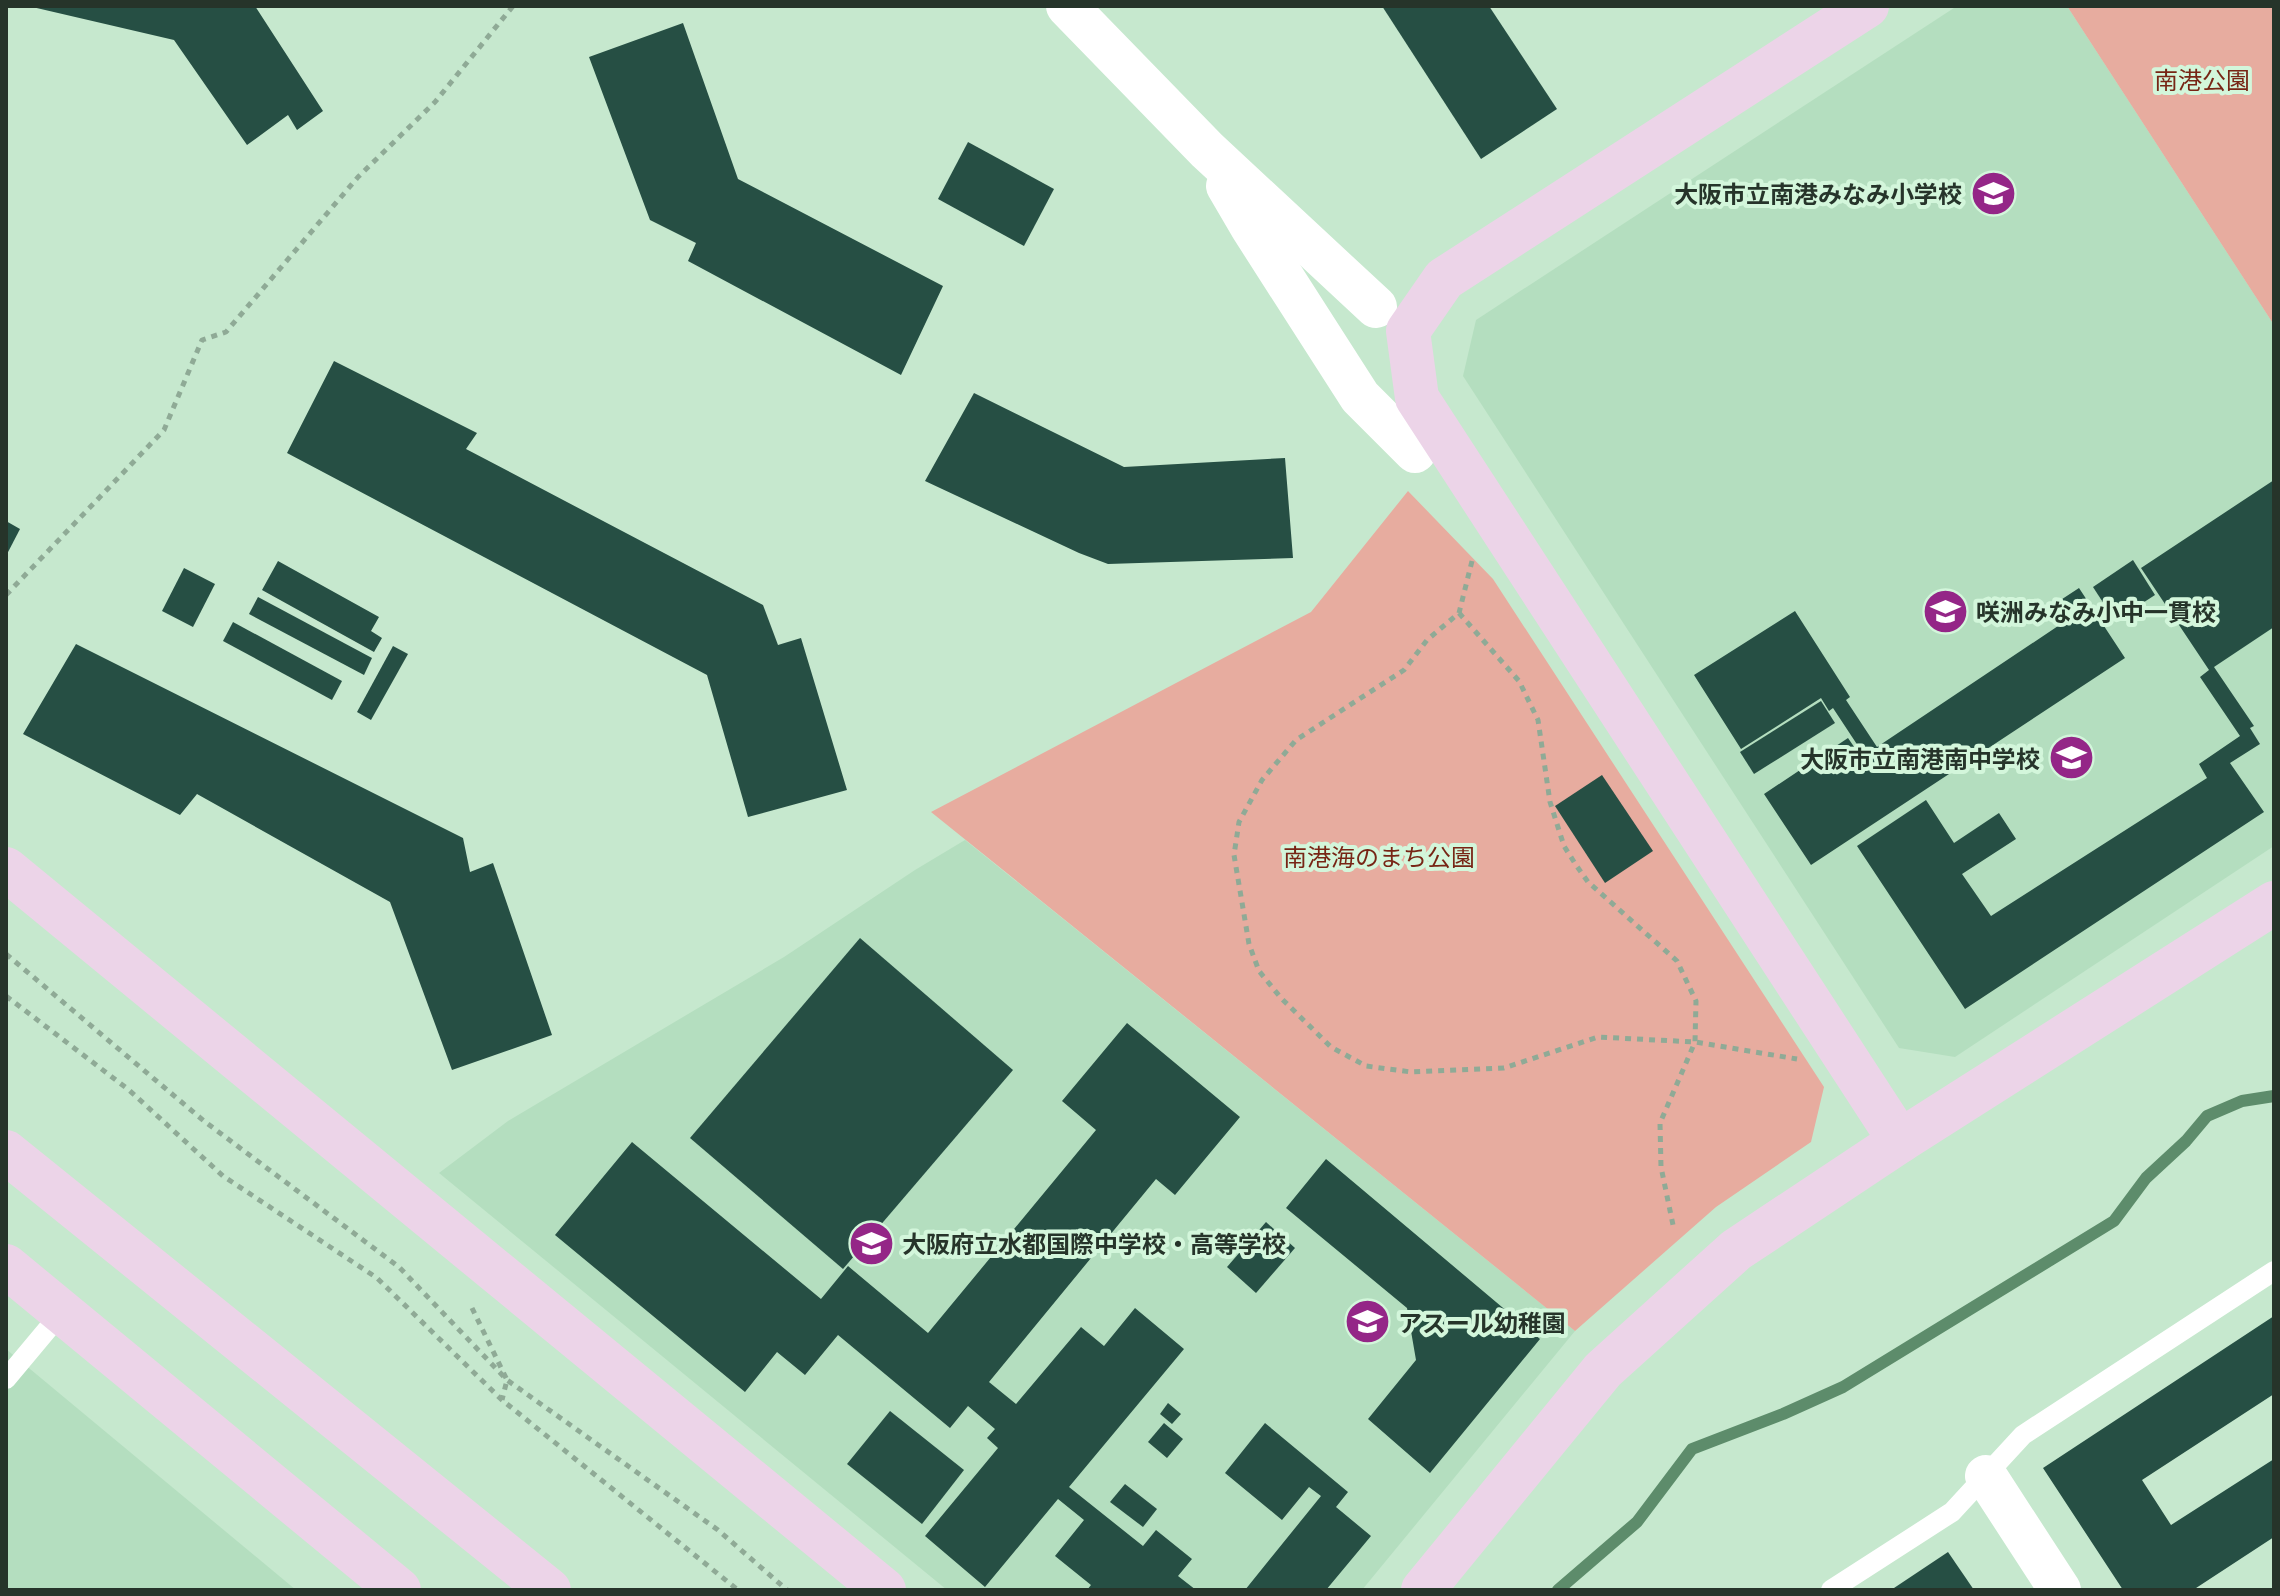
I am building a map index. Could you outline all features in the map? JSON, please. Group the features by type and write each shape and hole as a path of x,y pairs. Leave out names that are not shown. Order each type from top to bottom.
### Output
{"street":[{"path":"1067,6 1207,150 1376,307"},
{"path":"1867,6 1444,279 1408,331 1417,398 1900,1141"},
{"path":"1207,150 1251,227 1360,397 1415,452"},
{"path":"6,869 884,1590"},
{"path":"1423,1590 1603,1370 1736,1250 1900,1141 2274,903"},
{"path":"6,1152 549,1590"},
{"path":"6,1266 399,1590"},
{"path":"1986,1476 2060,1590"}],"lane":[{"path":"1831,1590 1952,1512 2023,1435 2274,1271"},
{"path":"6,1379 62,1312"}],"path":[{"path":"6,595 164,430 202,340 226,332 358,177 435,102 513,6"},
{"path":"1474,553 1459,613 1427,640 1404,670 1296,740 1262,780 1239,822 1234,855 1249,944 1259,971 1281,998 1331,1047 1366,1066 1411,1072 1504,1068 1598,1037 1695,1042 1803,1060"},
{"path":"1459,613 1519,681 1538,720 1550,802 1564,846 1588,882 1677,961 1696,1001 1695,1042 1660,1123 1661,1167 1673,1225"},
{"path":"6,954 204,1121 399,1267 507,1380 718,1530 787,1590"},
{"path":"6,996 129,1090 223,1176 377,1278 502,1400 738,1590"}],"shaded area":[{"name":"咲洲みなみ小中一貫校","path":"1957,6 2067,6 2274,325 2274,846 1955,1057 1899,1048 1463,376 1476,320"},
{"name":"大阪府立水都国際中学校・高等学校","path":"965,840 1575,1331 1362,1590 947,1590 439,1173 508,1121 784,957"},
{"path":"6,1349 296,1590 6,1590"}],"green space":[{"name":"南港公園","path":"2067,6 2274,6 2274,325"},
{"name":"南港海のまち公園","path":"1408,491 1493,579 1824,1087 1811,1142 1716,1207 1575,1331 931,812 1311,612"}],"building":[{"path":"28,6 255,6 323,111 297,130 288,115 247,145 174,40"},
{"path":"1382,6 1489,6 1557,109 1481,159"},
{"path":"683,23 738,179 943,286 901,375 688,261 696,243 650,220 589,57"},
{"path":"968,142 1054,189 1024,246 938,199"},
{"path":"334,361 477,433 466,449 763,605 778,645 801,638 847,790 748,817 707,675 287,453"},
{"path":"974,393 1124,467 1285,458 1293,558 1108,564 925,481"},
{"path":"2274,480 2274,627 2214,667 2254,726 2250,728 2260,744 2230,763 2264,812 1965,1009 1857,846 1926,800 1954,843 1999,813 2016,839 1962,874 1991,916 2207,778 2199,764 2240,736 2200,677 2209,670 2141,568"},
{"path":"6,521 20,529 6,556"},
{"path":"2133,560 2155,595 2115,621 2093,587"},
{"path":"278,561 379,617 371,631 382,638 374,652 262,590"},
{"path":"184,568 215,584 193,627 162,611"},
{"path":"2079,588 2125,658 1811,865 1764,794 1848,738 1861,757 1864,755 1833,708 1829,711 1821,698 1741,749 1694,675 1795,611 1850,697 1846,700 1877,747 2061,624 2050,607"},
{"path":"258,597 372,658 364,675 249,614"},
{"path":"233,622 342,681 332,700 223,641"},
{"path":"76,644 463,838 470,872 493,863 552,1035 452,1070 390,902 197,794 180,815 23,734"},
{"path":"393,646 408,654 371,720 357,712"},
{"path":"1821,701 1835,723 1754,774 1740,752"},
{"path":"1602,775 1653,851 1605,883 1555,806"},
{"path":"860,938 1013,1070 843,1269 690,1138"},
{"path":"1127,1023 1240,1117 1175,1195 1156,1179 989,1382 1016,1404 1081,1327 1104,1346 1135,1308 1184,1349 1069,1487 1143,1546 1156,1530 1192,1559 1178,1576 1196,1590 1087,1590 1091,1585 1055,1556 1084,1520 1058,1499 985,1587 925,1536 998,1448 987,1438 995,1429 968,1406 950,1428 838,1335 805,1375 777,1352 745,1392 555,1235 632,1142 821,1299 848,1266 928,1333 1096,1130 1062,1101"},
{"path":"1326,1159 1540,1339 1430,1473 1368,1419 1416,1360 1407,1308 1286,1208"},
{"path":"1266,1222 1295,1248 1256,1293 1227,1267"},
{"path":"2274,1316 2274,1394 2142,1480 2171,1525 2274,1459 2274,1537 2193,1590 2123,1590 2043,1468"},
{"path":"1168,1403 1181,1414 1172,1424 1160,1414"},
{"path":"890,1411 964,1470 922,1524 847,1464"},
{"path":"1164,1423 1183,1439 1167,1458 1148,1442"},
{"path":"1265,1423 1348,1492 1336,1507 1371,1536 1326,1590 1245,1590 1321,1496 1309,1487 1282,1520 1225,1473"},
{"path":"1125,1484 1157,1509 1143,1527 1110,1502"},
{"path":"1948,1552 1974,1590 1891,1590"}],"waterway":[{"path":"1558,1590 1637,1522 1692,1449 1843,1387 2114,1221 2146,1178 2186,1141 2207,1116 2242,1101 2274,1096"}],"place":[{"name":"大阪市立南港みなみ小学校","path":"1993,193"},
{"name":"咲洲みなみ小中一貫校","path":"1945,611"},
{"name":"大阪市立南港南中学校","path":"2071,758"},
{"name":"大阪府立水都国際中学校・高等学校","path":"871,1243"},
{"name":"アスール幼稚園","path":"1367,1322"}]}
